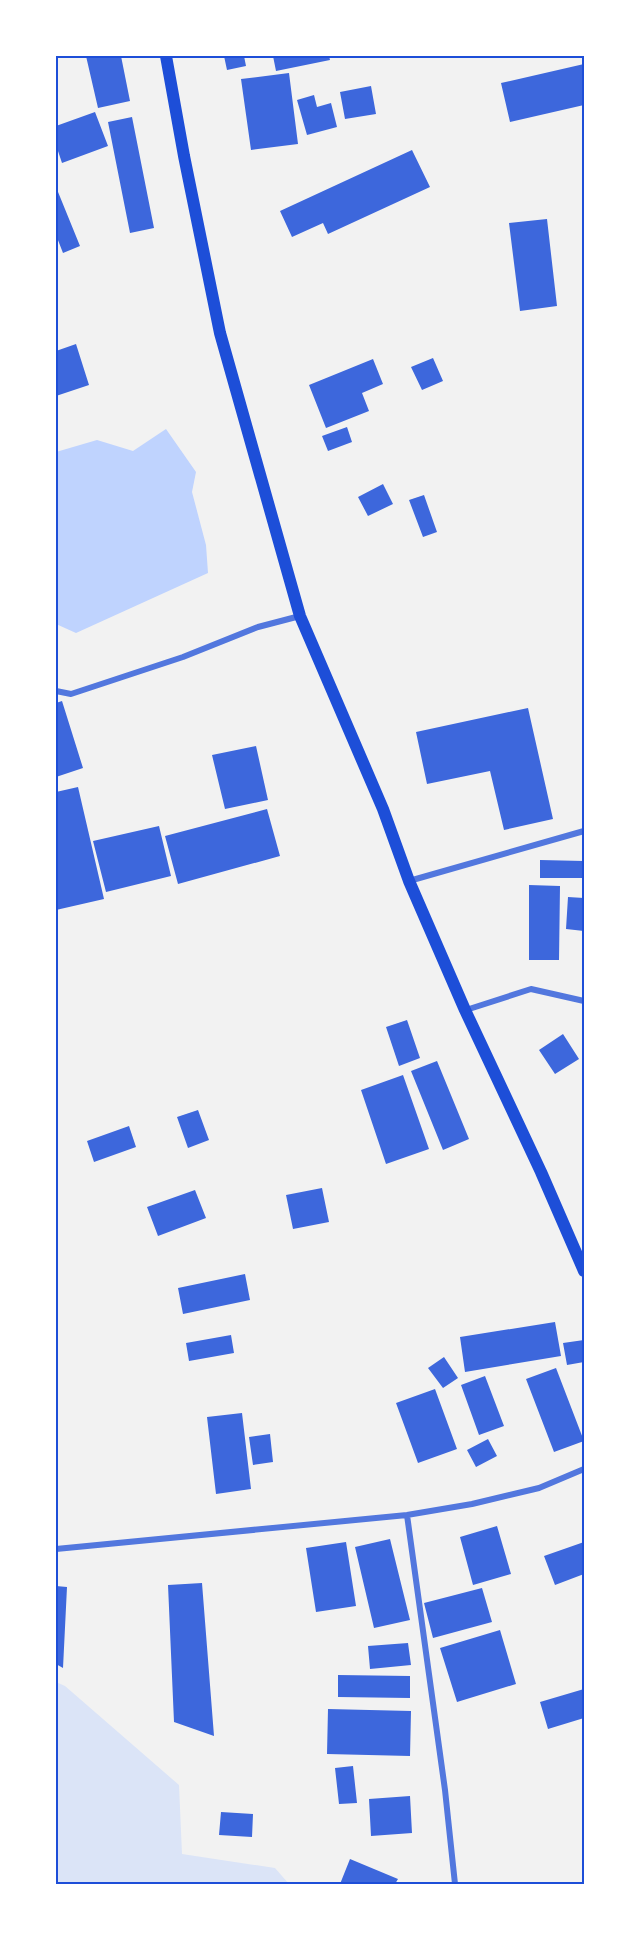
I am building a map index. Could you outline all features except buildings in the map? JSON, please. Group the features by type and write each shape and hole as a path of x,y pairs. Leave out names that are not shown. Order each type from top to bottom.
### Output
{"main road":[{"path":"166,56 183,156 220,333 300,616 383,809 409,881 465,1010 585,1270"}],"street":[{"path":"56,691 71,694 183,657 258,627 300,616"},
{"path":"409,881 585,831"},
{"path":"465,1010 531,988 585,1001"},
{"path":"56,1549 407,1515 472,1504 539,1488 585,1469"},
{"path":"407,1515 445,1790 455,1884"}],"shaded area":[{"path":"56,1682 65,1686 179,1785 182,1854 275,1868 289,1884 56,1884"}],"water":[{"path":"166,429 196,472 192,492 206,545 208,573 76,633 56,624 56,452 97,440 133,451"}]}
